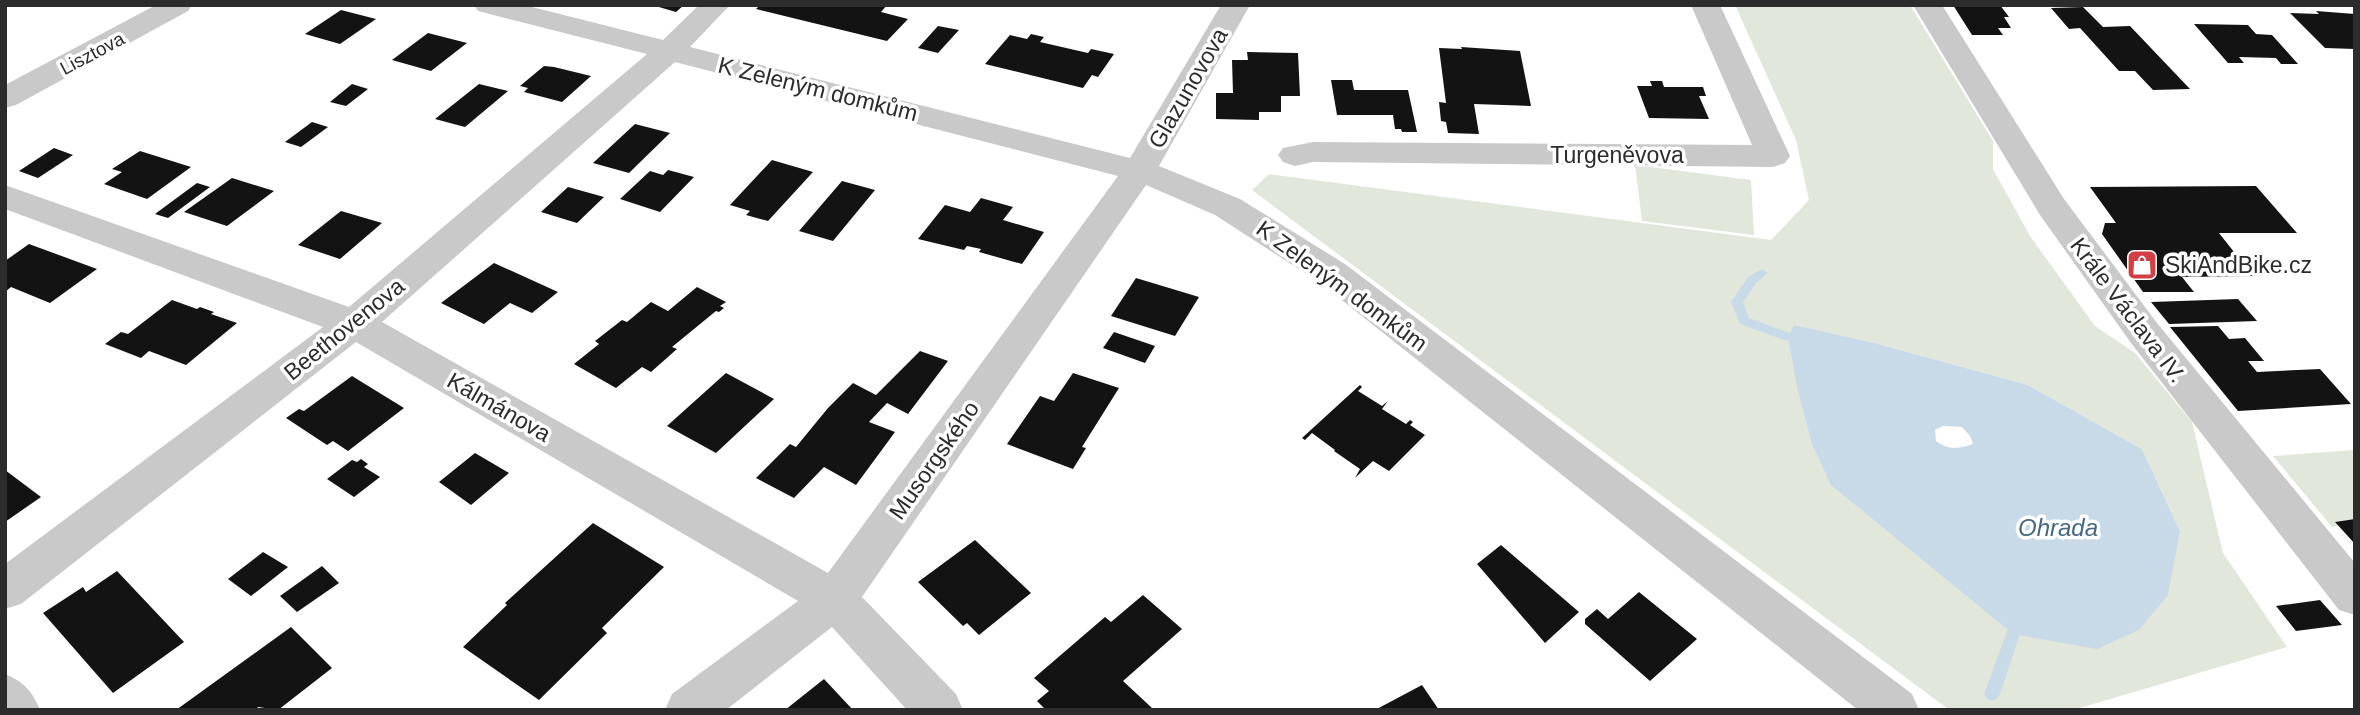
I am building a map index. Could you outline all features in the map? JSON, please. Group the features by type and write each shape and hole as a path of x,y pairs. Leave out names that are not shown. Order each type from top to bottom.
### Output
{"street":[{"name":"Lisztova","path":"5,98 178,5"},
{"name":"K Zeleným domkům","path":"488,5 1139,171 1211,198 1257,223 1332,273 1895,710"},
{"name":"Beethovenova","path":"5,590 355,324 669,51 716,5"},
{"name":"Glazunovova","path":"1139,171 1236,5"},
{"name":"Turgeněvova","path":"1295,155 1313,152 1773,156 1705,5"},
{"name":"Krále Václava IV.","path":"1927,5 2052,207 2144,333 2355,596"},
{"name":"Musorgského","path":"689,710 835,598 1139,171"},
{"name":"Kálmánova","path":"5,196 355,324 835,598 939,710"},
{"path":"5,696 16,710"}],"shaded area":[{"path":"1735,5 1910,5 1993,141 1993,169 2030,236 2095,326 2135,353 2192,422 2223,553 2287,647 2073,710 1948,709 1252,190 1269,174 1771,240 1809,200 1796,140","holes":["1878,344 2028,385 2142,449 2180,531 2013,634 1974,601"]},
{"path":"1635,165 1751,180 1754,235 1642,221"},
{"path":"2355,450 2355,519 2336,522 2339,526 2332,527 2273,456"}],"water":[{"name":"Ohrada","path":"1794,325 1878,344 2028,385 2142,449 2180,531 2168,595 2139,630 2097,649 2013,634 1831,485 1812,444 1797,387 1788,337","holes":["1943,426 1962,427 1973,444 1954,448 1936,441 1935,430"]}],"building":[{"path":"652,5 684,5 676,12"},
{"path":"760,5 887,5 881,12 908,19 887,41 756,9"},
{"path":"1953,5 2000,5 2009,17 2004,17 2011,28 1998,28 2003,35 1972,35"},
{"path":"2083,7 2103,27 2130,26 2190,89 2153,90 2135,71 2119,71 2080,28 2069,29 2051,8"},
{"path":"341,10 376,19 340,44 305,34"},
{"path":"2316,11 2355,14 2355,49 2325,48 2290,13 2319,14"},
{"path":"2194,24 2248,25 2256,34 2272,35 2298,64 2281,64 2276,58 2239,57 2244,63 2228,63"},
{"path":"938,26 959,30 938,53 918,48"},
{"path":"428,33 467,43 431,71 392,60"},
{"path":"1031,34 1044,37 1040,42 1088,53 1091,49 1114,54 1098,77 1092,75 1083,88 985,64 1010,35 1027,39"},
{"path":"1461,47 1520,51 1531,106 1474,104 1479,134 1448,133 1446,122 1441,121 1439,102 1446,103 1439,48 1462,49"},
{"path":"1247,52 1298,53 1300,96 1281,96 1281,112 1259,112 1259,120 1216,119 1216,93 1233,93 1232,60 1248,60"},
{"path":"544,66 591,76 562,102 524,92 528,88 520,86"},
{"path":"1331,80 1352,80 1354,90 1408,90 1417,132 1395,129 1393,115 1337,115"},
{"path":"1650,81 1662,81 1664,87 1703,87 1706,96 1699,96 1709,119 1649,118 1637,86 1652,86"},
{"path":"352,84 368,89 346,106 330,102"},
{"path":"479,84 508,91 465,127 435,119"},
{"path":"312,122 328,127 301,147 285,142"},
{"path":"635,124 670,133 629,173 593,163"},
{"path":"54,148 73,155 38,178 19,171"},
{"path":"140,151 191,167 147,199 104,184 122,172 112,169"},
{"path":"772,160 813,172 768,221 746,215 750,211 730,205"},
{"path":"668,170 694,177 660,212 620,199 650,171 663,175"},
{"path":"232,178 274,191 227,226 184,212"},
{"path":"842,181 875,190 833,241 799,231"},
{"path":"197,183 210,187 168,218 155,214"},
{"path":"2256,186 2297,233 2219,233 2253,276 2182,277 2194,292 2143,292 2102,234 2105,223 2116,223 2090,187"},
{"path":"568,187 604,197 577,223 541,212"},
{"path":"981,198 1013,207 1003,220 1044,232 1022,264 979,252 981,249 967,246 964,250 918,239 945,205 970,212"},
{"path":"341,211 382,223 340,259 298,245"},
{"path":"29,244 97,269 50,303 11,287 5,292 5,261"},
{"path":"494,263 558,292 532,313 510,303 484,324 441,303"},
{"path":"1136,278 1199,297 1175,336 1111,316"},
{"path":"697,287 726,302 720,306 724,308 716,311 672,347 677,349 651,372 642,367 616,388 574,364 599,344 595,341 622,320 627,322 651,302 668,311"},
{"path":"2238,299 2257,321 2169,324 2151,302"},
{"path":"172,300 197,309 200,307 237,323 186,365 149,351 141,358 105,344 121,332 128,334"},
{"path":"2218,326 2229,339 2245,338 2264,361 2248,361 2257,372 2320,369 2351,404 2238,411 2170,327"},
{"path":"1114,332 1155,346 1145,363 1103,348"},
{"path":"920,351 948,361 908,414 887,403 869,422 895,432 856,485 824,467 794,498 756,478 790,444 796,447 853,383 876,395"},
{"path":"726,373 774,399 716,453 667,426"},
{"path":"1073,373 1119,388 1082,447 1086,448 1073,469 1007,444 1040,396 1054,401"},
{"path":"352,376 404,408 348,451 333,441 327,445 286,418 299,409 304,411"},
{"path":"1360,385 1362,387 1358,391 1382,406 1388,401 1382,409 1406,424 1410,420 1413,422 1410,425 1425,435 1389,471 1373,461 1355,478 1360,469 1335,450 1312,433 1305,440 1302,438"},
{"path":"475,453 509,473 471,505 439,482"},
{"path":"361,459 368,464 364,467 380,477 354,497 327,479 352,460 357,462"},
{"path":"5,470 41,497 5,522"},
{"path":"2355,519 2355,544 2335,522"},
{"path":"593,523 664,567 602,628 607,633 539,700 463,647 507,605 505,603"},
{"path":"975,540 1031,593 979,635 967,623 963,626 918,582"},
{"path":"1501,545 1579,612 1545,643 1477,564"},
{"path":"263,552 288,567 251,596 228,579"},
{"path":"322,566 339,583 297,612 280,596"},
{"path":"117,571 184,642 113,693 43,613 83,587 86,592"},
{"path":"1639,592 1697,639 1650,681 1585,624 1585,619 1597,609 1608,619"},
{"path":"1143,595 1182,629 1123,681 1152,708 1046,710 1037,701 1049,691 1034,678 1105,617 1111,622"},
{"path":"2320,600 2342,625 2296,631 2276,606"},
{"path":"291,627 332,668 278,710 258,707 256,710 176,710"},
{"path":"824,679 853,710 785,710"},
{"path":"1422,685 1439,710 1375,710"}],"waterway":[{"path":"1762,273 1752,280 1737,302 1744,321 1788,337"},
{"path":"1992,694 2013,634"}],"place":[{"name":"SkiAndBike.cz","path":"2142,265"}]}
